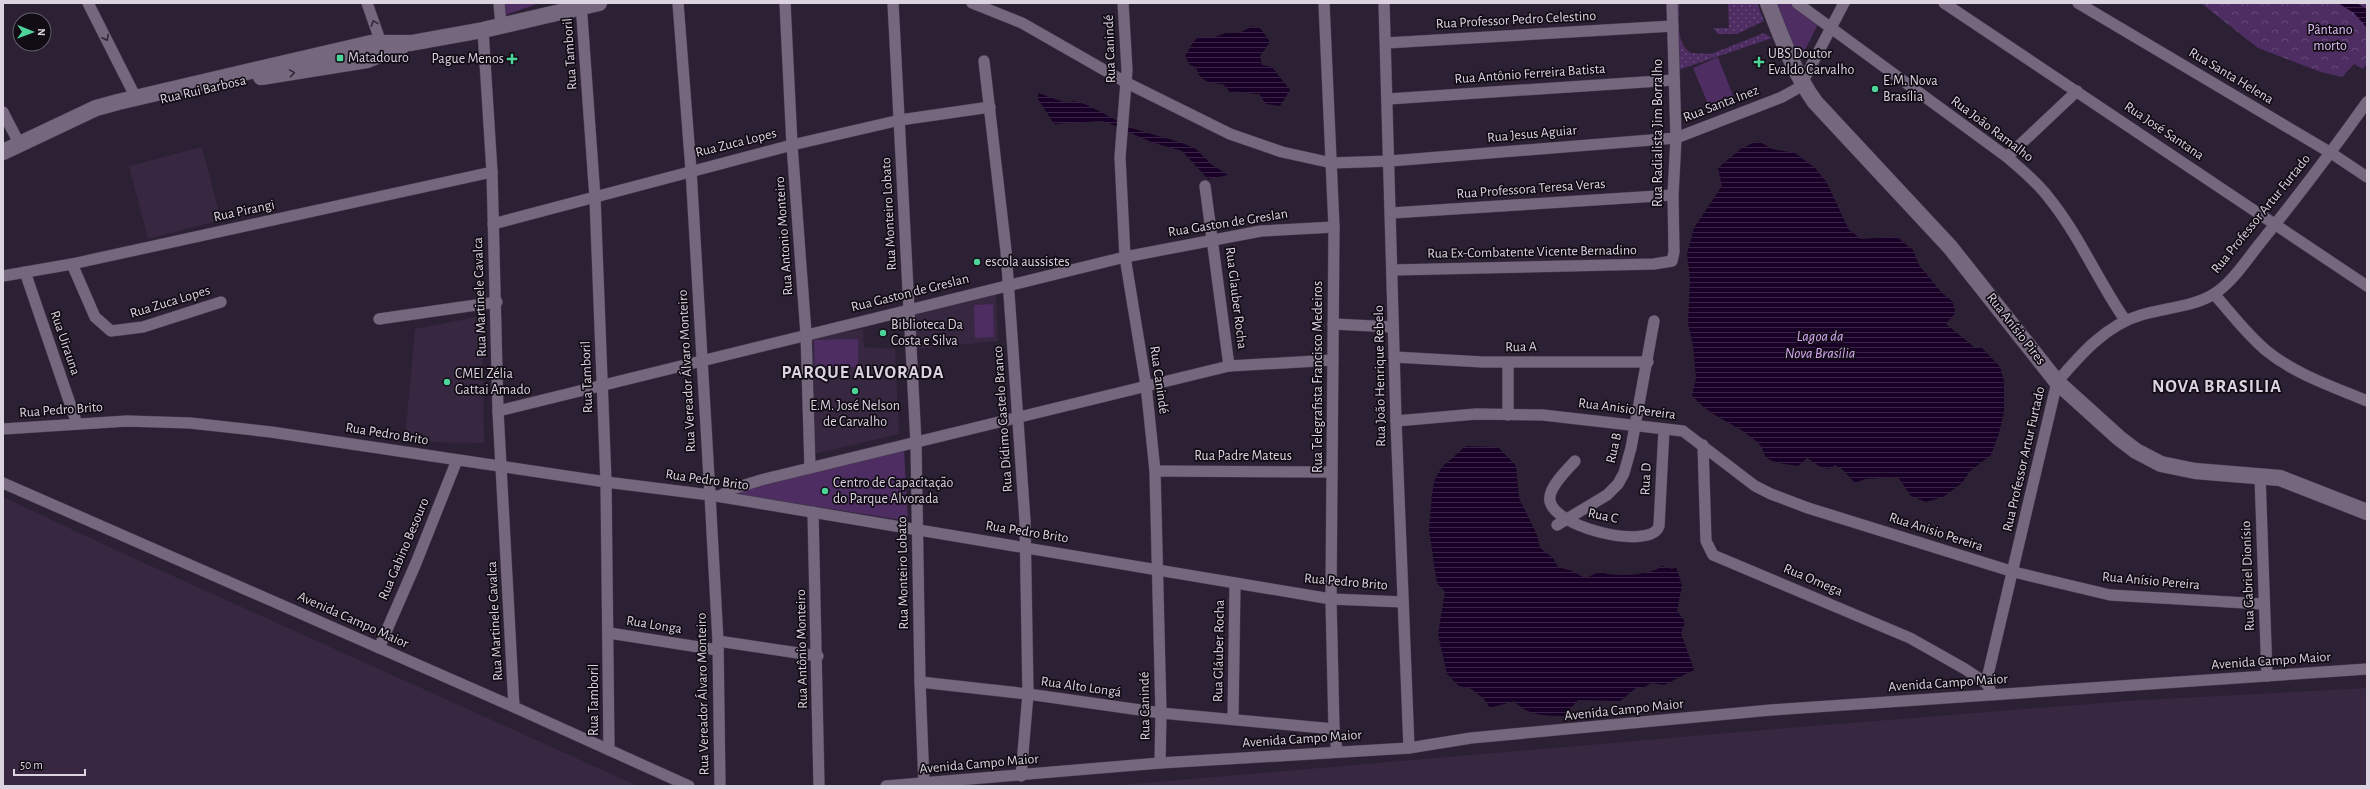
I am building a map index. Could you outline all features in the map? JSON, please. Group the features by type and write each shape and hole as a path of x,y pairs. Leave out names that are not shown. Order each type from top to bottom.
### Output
{"street":[{"path":"88,3 136,98"},
{"path":"367,3 381,43"},
{"path":"499,3 501,25"},
{"name":"Rua Rui Barbosa","path":"3,152 96,108 136,98 371,43 411,42 483,30 581,5 599,3"},
{"name":"Rua Vereador Álvaro Monteiro","path":"678,3 691,170 701,362 715,496 720,786"},
{"name":"Rua Antonio Monteiro","path":"785,3 792,145 806,334 810,468"},
{"name":"Rua Monteiro Lobato","path":"893,3 916,443 920,682 924,784"},
{"name":"Rua Jesus Aguiar","path":"972,3 1022,23 1127,83 1230,134 1282,152 1332,163 1390,161 1676,138"},
{"name":"Rua Canindé","path":"1123,3 1127,83 1120,138 1125,257 1146,385 1155,471 1161,713 1160,764"},
{"name":"Rua Telegrafista Francisco Medeiros","path":"1324,3 1334,227 1331,599 1334,729 1337,751"},
{"name":"Rua João Henrique Rebelo","path":"1384,3 1394,270 1393,327 1396,421 1409,748"},
{"name":"Rua Radialista Jim Borralho","path":"1672,3 1676,138 1673,195 1674,252 1672,262"},
{"name":"Rua Anísio Pires","path":"1768,3 1790,59 1802,84 1845,136 1950,247 2057,382 2114,434 2161,464 2188,470 2260,475 2296,483 2367,512"},
{"name":"Rua João Ramalho","path":"1797,3 2007,157 2049,197 2125,320"},
{"name":"Rua Santa Inez","path":"1676,138 1782,97 1802,84 1844,3"},
{"name":"Rua José Santana","path":"1944,3 2276,223 2367,286"},
{"name":"Rua Santa Helena","path":"2078,3 2331,153 2367,177"},
{"name":"Rua Tamboril","path":"581,5 595,198 606,482 610,750"},
{"name":"Rua Professor Pedro Celestino","path":"1386,43 1672,26"},
{"name":"Rua Martinele Cavalca","path":"483,30 492,172 497,302 498,411 503,466 514,707"},
{"name":"Rua Rui Barbosa","path":"3,163 96,117 108,113 258,78 367,60 411,42"},
{"name":"Rua Dídimo Castelo Branco","path":"984,60 1009,284 1026,547 1028,694 1021,776"},
{"name":"Rua Antônio Ferreira Batista","path":"1388,99 1674,80"},
{"path":"2007,157 2077,91"},
{"name":"Rua Professor Artur Furtado","path":"1986,683 2014,572 2057,382 2106,332 2125,320 2181,305 2214,294 2238,270 2276,223 2331,153 2367,102"},
{"name":"Rua Zuca Lopes","path":"493,224 595,198 691,170 792,145 900,120 990,107"},
{"path":"3,112 20,145"},
{"name":"Rua Pirangi","path":"3,276 72,264 492,172"},
{"name":"Rua Glauber Rocha","path":"1205,186 1229,366"},
{"name":"Rua Professora Teresa Veras","path":"1391,213 1673,195"},
{"name":"Rua Gaston de Greslan","path":"498,411 602,387 806,334 1125,257 1261,231 1334,227"},
{"name":"Rua Ex-Combatente Vicente Bernadino","path":"1394,270 1654,264 1672,262"},
{"name":"Rua Zuca Lopes","path":"72,264 95,317 111,331 144,327 221,302"},
{"name":"Rua Uirauna","path":"25,272 77,424"},
{"path":"2214,294 2252,337 2279,360 2297,371 2367,401"},
{"path":"380,319 497,302"},
{"name":"Rua B","path":"1557,525 1602,498 1618,484 1624,473 1648,362 1654,321"},
{"path":"1333,324 1393,327"},
{"name":"Rua A","path":"1394,357 1508,363 1648,362"},
{"path":"715,496 742,486 810,468 1229,366 1333,360"},
{"path":"1508,363 1508,415"},
{"name":"Rua Anisio Pereira","path":"1396,421 1476,414 1565,416 1634,427 1683,431 1755,486 1783,499 2014,572"},
{"name":"Rua Pedro Brito","path":"3,429 135,421 190,423 350,443 606,482 715,496 917,531 1026,547 1235,584 1331,599 1403,602"},
{"name":"Rua D","path":"1658,530 1664,430"},
{"name":"Rua Omega","path":"1703,445 1706,541 1713,555 1730,564 1788,585 1910,638 1986,683 1994,694"},
{"name":"Rua Gabino Besouro","path":"378,648 416,563 457,460"},
{"name":"Rua C","path":"1574,460 1550,496 1553,505 1567,519 1591,531 1608,534 1646,536 1658,530"},
{"name":"Rua Padre Mateus","path":"1155,471 1332,472"},
{"name":"Rua Gabriel Dionísio","path":"2260,475 2263,604 2267,676"},
{"name":"Avenida Campo Maior","path":"3,483 514,707 689,786"},
{"name":"Rua Antônio Monteiro","path":"814,512 818,656 819,786"},
{"name":"Rua Anísio Pereira","path":"2014,572 2110,595 2263,604"},
{"name":"Rua Gláuber Rocha","path":"1233,719 1235,584"},
{"name":"Rua Longa","path":"609,633 818,656"},
{"name":"Avenida Campo Maior","path":"886,786 1337,751 1409,748 1472,738 1756,712 1994,694 2367,670"},
{"name":"Rua Alto Longá","path":"920,682 1028,694 1161,713 1334,729"}],"shaded area":[{"path":"202,147 221,220 148,239 129,166"},
{"path":"996,295 998,341 915,349 913,315"},
{"name":"CMEI Zélia Gattai Amado","path":"482,316 484,443 422,442 423,435 414,436 413,440 405,439 415,329"},
{"name":"E.M. José Nelson de Carvalho","path":"863,329 864,347 895,349 899,434 815,454 810,339"},
{"path":"3,497 131,557 638,786 3,786"},
{"path":"2367,688 2367,786 1109,786 1775,729 2126,701"}],"green space":[{"path":"504,3 540,3 505,15"},
{"path":"1673,3 1679,3 1680,37 1686,49 1691,53 1711,54 1764,33 1772,38 1675,71"},
{"path":"1728,3 1757,3 1764,21 1737,34 1718,34 1713,28 1729,28"},
{"path":"1772,3 1788,3 1818,24 1798,64"},
{"name":"Pântano morto","path":"2201,3 2367,3 2367,63 2363,69 2354,64 2342,77 2321,72 2258,48"},
{"path":"1718,57 1735,101 1711,111 1693,68"},
{"path":"993,304 994,337 975,338 974,305"},
{"path":"858,339 858,367 815,368 814,340"},
{"path":"904,449 908,521 731,493"}],"water":[{"path":"2338,3 2356,3 2367,9 2367,28 2354,13"},
{"path":"1253,26 1261,29 1270,42 1260,56 1262,65 1272,67 1290,90 1280,106 1266,104 1259,94 1236,91 1230,92 1223,84 1202,79 1197,72 1196,67 1190,65 1185,56 1194,41 1199,37 1215,37 1226,33 1239,33"},
{"path":"1038,93 1066,103 1074,101 1087,105 1131,128 1182,143 1196,149 1211,164 1228,175 1208,179 1182,151 1151,142 1109,123 1102,121 1054,124 1038,99"},
{"name":"Lagoa da Nova Brasília","path":"1758,141 1772,149 1795,153 1815,168 1827,183 1849,230 1861,239 1897,237 1913,250 1919,265 1942,293 1953,302 1955,313 1946,324 1974,347 1982,348 2000,367 2004,381 2004,412 1999,433 1991,455 1970,471 1962,483 1943,497 1926,502 1911,496 1898,477 1865,479 1855,483 1843,470 1835,465 1829,469 1819,466 1807,458 1798,466 1772,461 1766,458 1761,446 1751,437 1716,416 1692,395 1696,378 1693,346 1688,323 1690,279 1687,254 1694,228 1722,186 1718,168 1742,148"},
{"path":"1466,446 1498,447 1516,466 1519,498 1537,535 1540,548 1553,558 1558,567 1572,571 1585,578 1600,572 1614,575 1632,575 1649,572 1662,566 1672,569 1676,567 1682,585 1677,611 1685,622 1681,633 1694,670 1664,685 1651,683 1645,687 1636,688 1620,701 1578,700 1564,716 1537,714 1525,710 1514,701 1490,708 1484,699 1470,688 1459,686 1447,674 1438,634 1445,592 1437,583 1429,530 1432,494 1435,479 1442,467"}],"place":[{"name":"Matadouro","path":"340,58"},
{"name":"Pague Menos","path":"512,59"},
{"name":"UBS Doutor Evaldo Carvalho","path":"1759,62"},
{"name":"E.M. Nova Brasília","path":"1875,89"},
{"name":"escola aussistes","path":"977,262"},
{"name":"Biblioteca Da Costa e Silva","path":"883,333"},
{"name":"CMEI Zélia Gattai Amado","path":"447,382"},
{"name":"E.M. José Nelson de Carvalho","path":"855,391"},
{"name":"Centro de Capacitação do Parque Alvorada","path":"825,491"}],"district":[{"name":"PARQUE ALVORADA","path":"863,373"},
{"name":"NOVA BRASILIA","path":"2217,387"}]}
